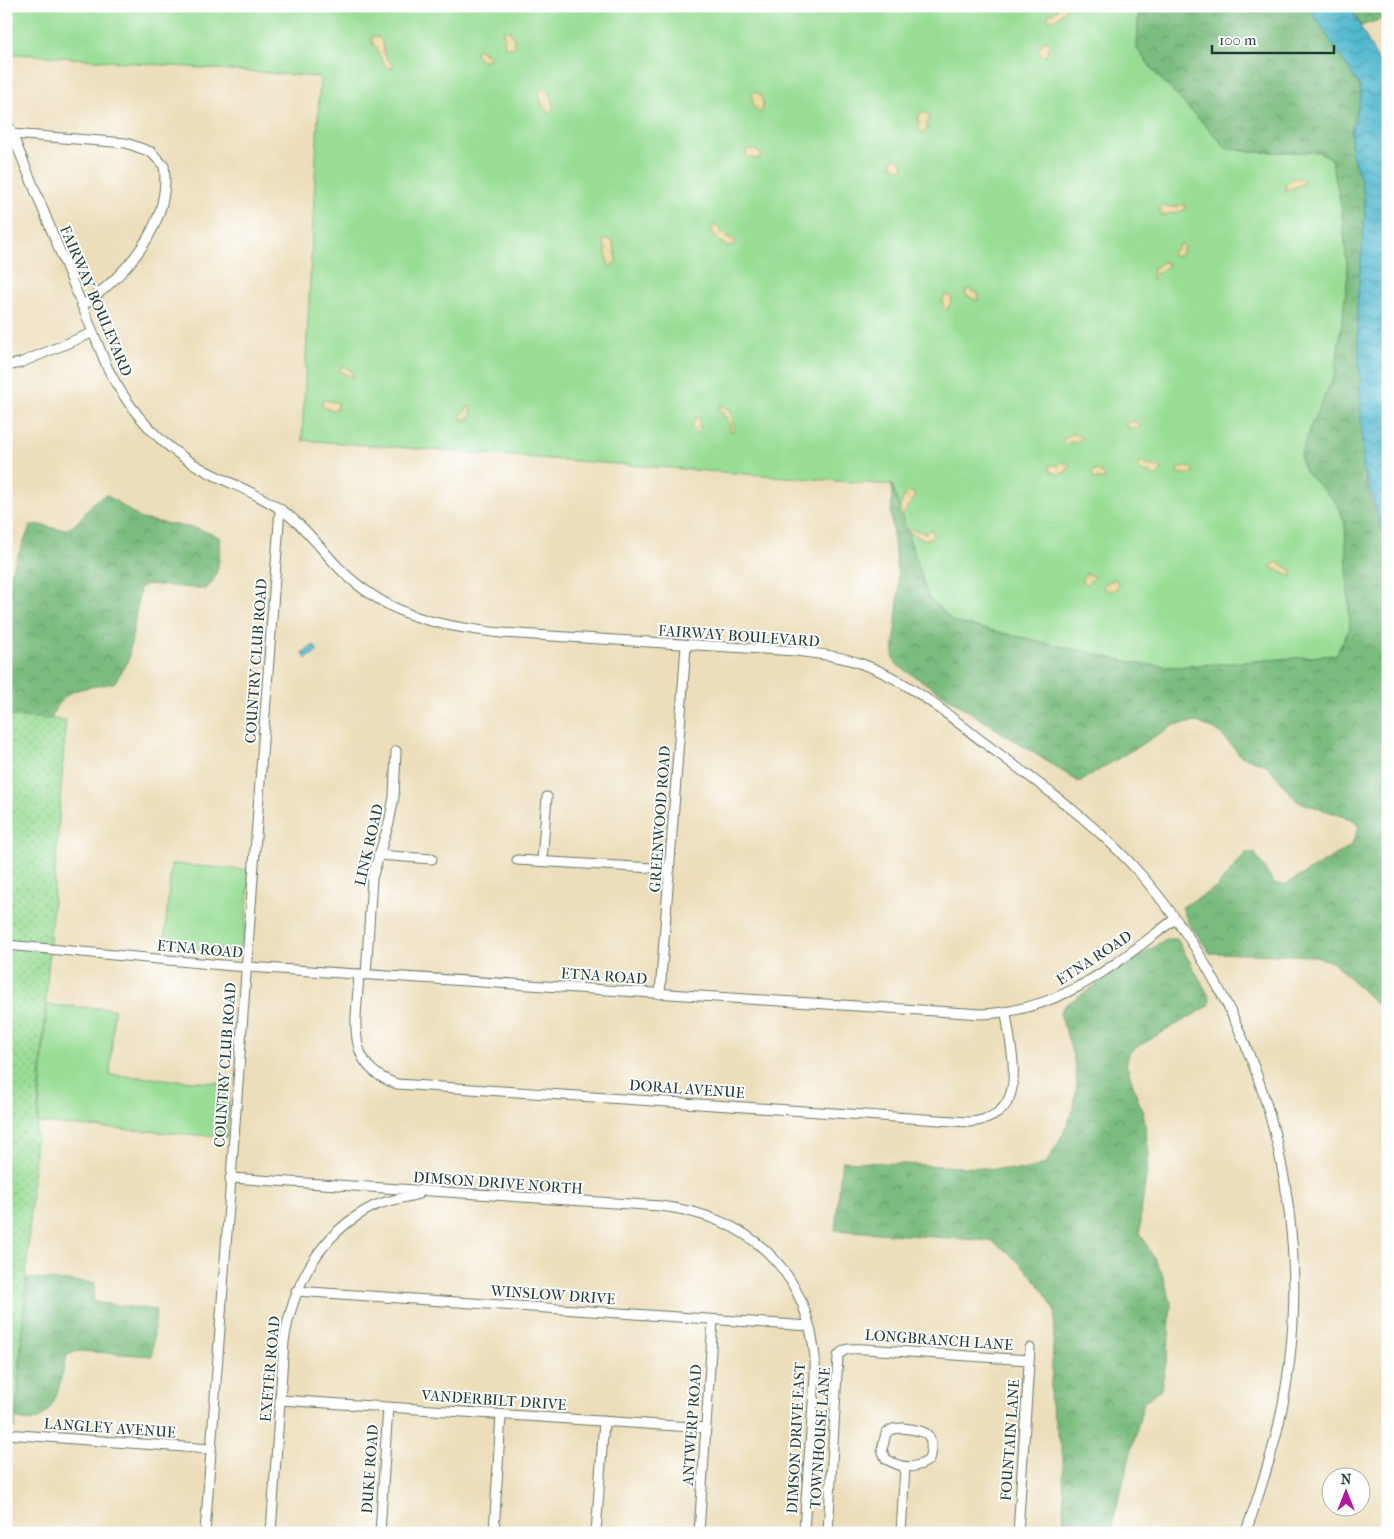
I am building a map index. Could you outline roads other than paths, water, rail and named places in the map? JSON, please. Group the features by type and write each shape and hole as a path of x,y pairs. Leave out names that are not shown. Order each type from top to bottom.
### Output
{"street":[{"name":"FAIRWAY BOULEVARD","path":"6,120 92,333 108,369 128,403 158,438 190,462 280,509 296,521 341,570 358,585 391,607 413,617 457,628 501,633 820,654 863,664 917,693 1088,822 1142,876 1174,919 1218,987 1251,1056 1276,1138 1289,1211 1294,1302 1288,1376 1277,1434 1245,1533"},
{"path":"12,134 126,142 151,152 164,166 164,195 151,234 121,272 82,306"},
{"path":"6,366 20,363 92,333"},
{"name":"COUNTRY CLUB ROAD","path":"205,1533 230,1178 271,656 280,509"},
{"name":"GREENWOOD ROAD","path":"660,994 686,646"},
{"name":"LINK ROAD","path":"363,975 372,878 392,806 396,751"},
{"path":"542,861 546,797"},
{"path":"378,855 432,859"},
{"path":"517,860 670,869"},
{"name":"ETNA ROAD","path":"6,945 246,967 363,975 953,1013 1006,1013 1038,1005 1076,990 1174,919"},
{"name":"DORAL AVENUE","path":"363,975 356,1034 361,1057 375,1075 397,1084 969,1122 988,1119 996,1115 1003,1109 1012,1093 1014,1074 1006,1013"},
{"name":"DIMSON DRIVE NORTH","path":"230,1178 686,1210 726,1222 756,1241"},
{"name":"EXETER ROAD","path":"271,1533 284,1342 288,1313 296,1291 313,1258 345,1225 375,1206 426,1192"},
{"name":"DIMSON DRIVE EAST","path":"756,1241 780,1265 799,1299 809,1326 815,1371 804,1533"},
{"name":"WINSLOW DRIVE","path":"296,1291 809,1326"},
{"name":"ANTWERP ROAD","path":"699,1533 713,1320"},
{"name":"LONGBRANCH LANE","path":"846,1348 1029,1360"},
{"name":"TOWNHOUSE LANE","path":"828,1533 838,1356 846,1348"},
{"name":"FOUNTAIN LANE","path":"1018,1533 1030,1348"},
{"name":"VANDERBILT DRIVE","path":"281,1400 706,1428"},
{"name":"DUKE ROAD","path":"380,1533 388,1407"},
{"path":"494,1533 502,1415"},
{"path":"596,1533 604,1421"},
{"path":"893,1428 923,1431 929,1435 931,1443 929,1460 922,1464 905,1467 886,1459 882,1450 886,1433 893,1428"},
{"name":"LANGLEY AVENUE","path":"6,1434 211,1449"},
{"path":"901,1533 905,1467"}],"water":[{"path":"1308,6 1350,6 1383,70 1385,91 1383,131 1388,154 1388,331 1385,367 1388,387 1388,547 1363,469 1357,306 1365,212 1363,188 1351,151 1351,132 1361,96 1360,87"},
{"path":"314,645 318,651 306,659 302,653"}],"waterway":[{"path":"1375,68 1387,89 1381,129"}]}
